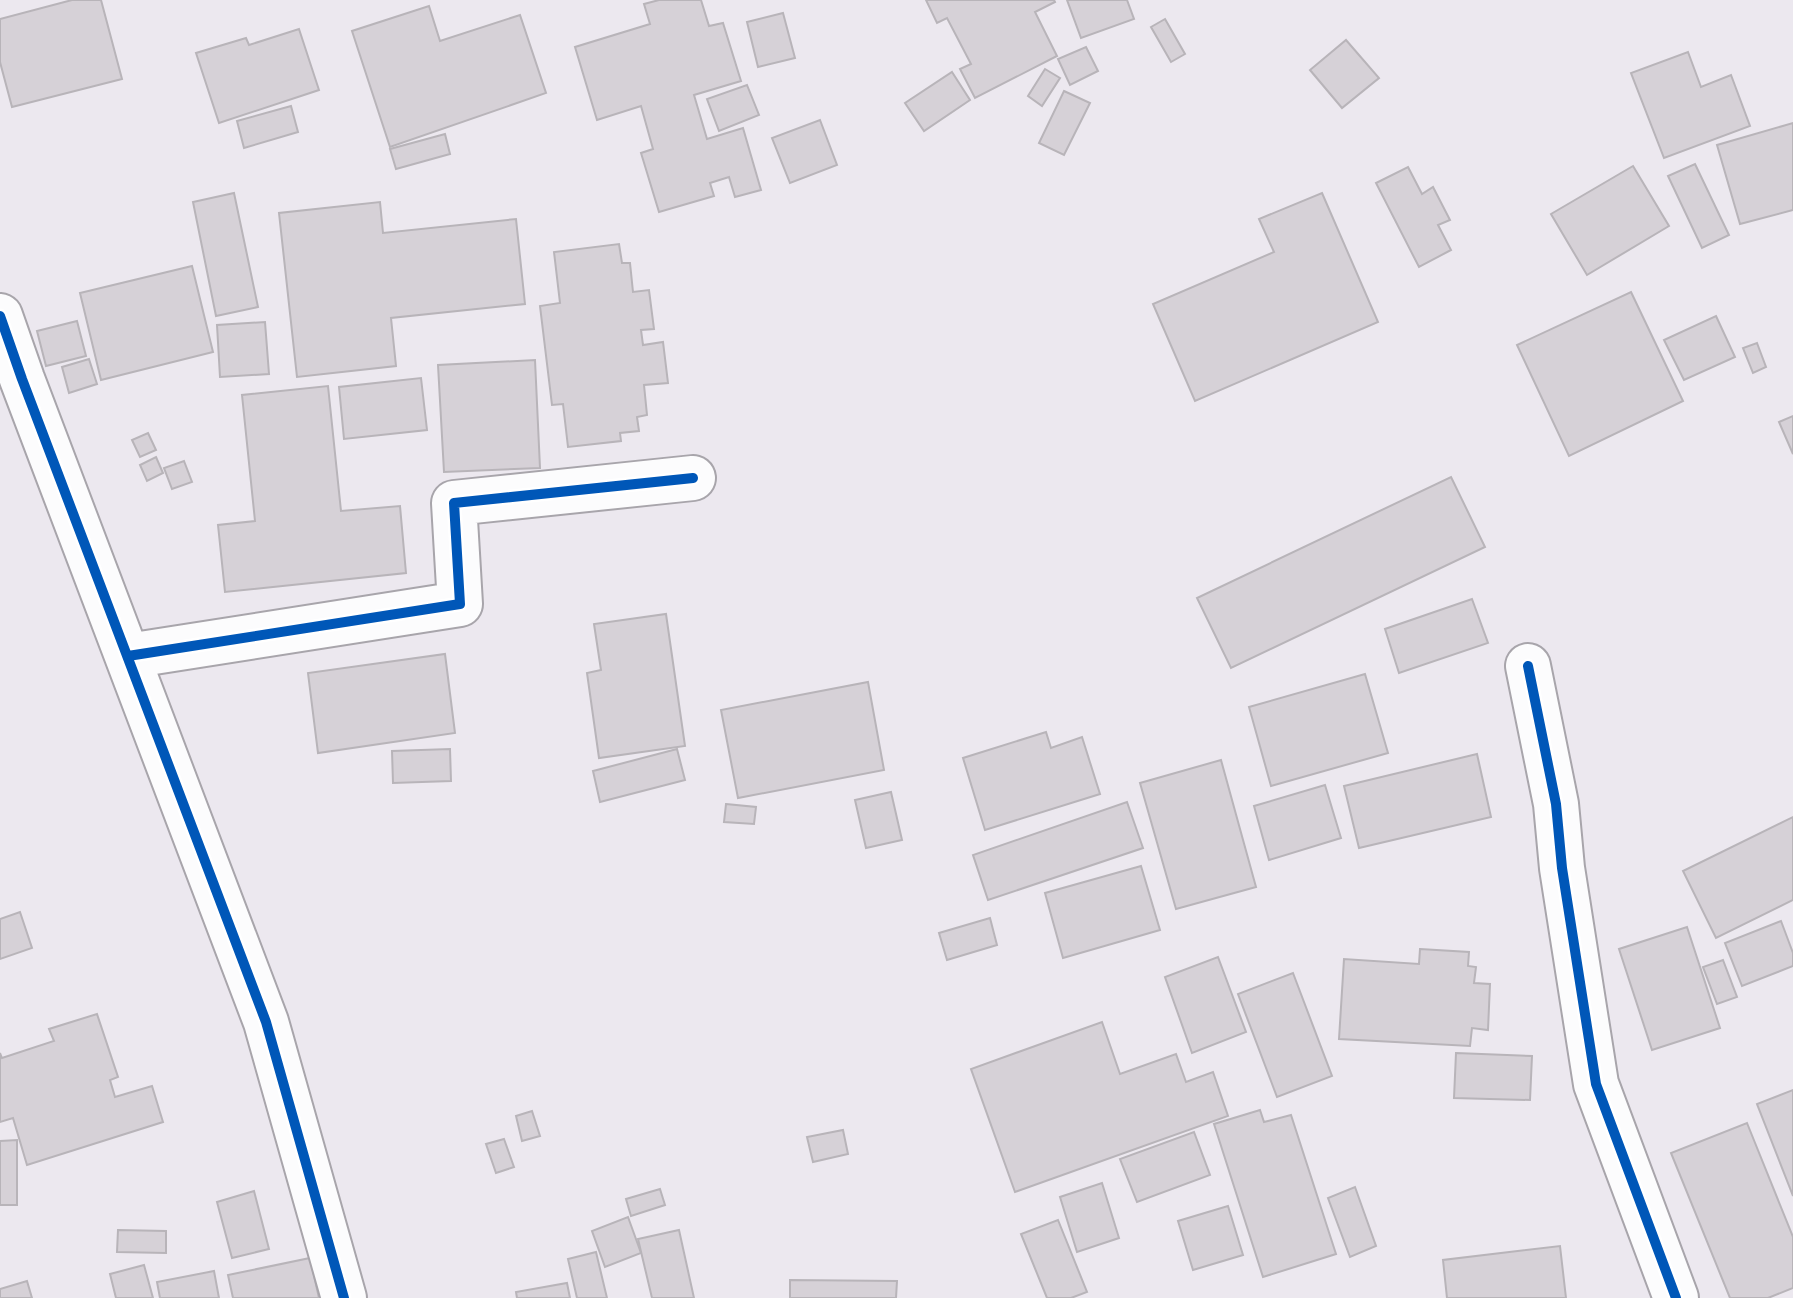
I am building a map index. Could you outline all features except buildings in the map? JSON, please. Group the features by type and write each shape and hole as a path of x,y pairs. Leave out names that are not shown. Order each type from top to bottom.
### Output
{"street":[{"path":"0,316 266,1022 344,1298"},
{"path":"128,656 460,604 454,503 693,478"},
{"path":"1528,666 1556,804 1562,868 1596,1084 1676,1298"}],"cycle path":[{"path":"0,316 266,1022 344,1298"},
{"path":"128,656 460,604 454,503 693,478"},
{"path":"1528,666 1556,804 1562,868 1596,1084 1676,1298"}]}
